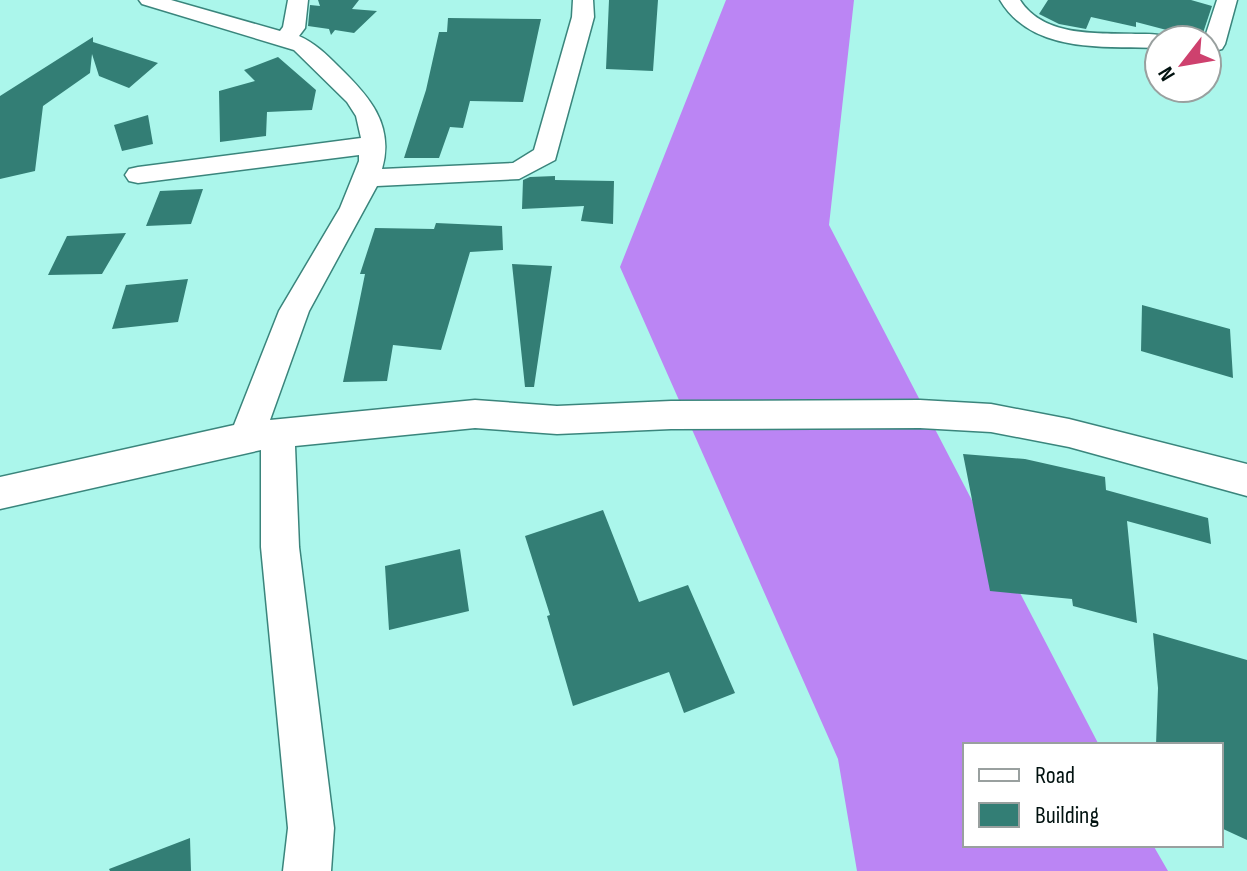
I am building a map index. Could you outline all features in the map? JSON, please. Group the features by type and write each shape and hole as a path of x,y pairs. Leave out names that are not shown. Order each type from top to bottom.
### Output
{"street":[{"path":"149,0 267,36 287,36 313,54 353,93 369,118 372,146 369,178 300,297 262,435 280,547 311,828 307,871"},
{"path":"287,36 294,28 298,0"},
{"path":"369,178 519,171 534,164 546,154 583,17 583,0"},
{"path":"1010,0 1014,12 1035,27 1087,38 1143,40"},
{"path":"1220,24 1227,0"},
{"path":"138,175 372,146"},
{"path":"0,493 262,435 475,414 557,420 671,415 920,414 991,418 1069,433 1247,480"}],"shaded area":[{"path":"726,0 854,0 829,225 1098,743 963,743 963,847 1154,847 1168,871 857,871 838,759 620,267"}],"building":[{"path":"318,0 359,0 352,9 377,11 354,33 335,30 331,35 329,29 308,26 310,5 320,6"},
{"path":"609,0 658,0 653,71 606,69"},
{"path":"1048,0 1191,0 1212,6 1206,24 1136,22 1136,27 1091,17 1086,29 1059,24 1039,14"},
{"path":"448,18 541,19 523,102 470,101 463,128 450,127 439,158 404,158 426,90 439,32 447,32"},
{"path":"93,37 93,42 158,63 129,88 99,76 92,54 90,73 43,106 35,171 0,179 0,96"},
{"path":"278,57 316,90 312,110 267,112 266,136 220,142 219,91 255,81 244,70"},
{"path":"148,115 153,144 122,151 114,125"},
{"path":"555,176 555,180 614,181 613,224 581,221 584,206 522,209 523,180"},
{"path":"203,189 191,224 146,226 160,191"},
{"path":"436,223 502,226 503,250 470,252 441,350 393,345 387,381 343,382 365,274 360,274 375,228 434,229"},
{"path":"126,233 102,274 48,275 67,236"},
{"path":"512,264 552,266 534,387 525,387"},
{"path":"188,279 178,322 112,329 126,285"},
{"path":"1142,305 1230,329 1233,378 1141,351"},
{"path":"963,454 1025,459 1105,477 1106,490 1208,518 1211,544 1127,521 1137,623 1073,606 1072,599 990,591"},
{"path":"603,510 639,602 688,585 735,693 684,713 669,672 573,706 547,616 550,615 525,536"},
{"path":"460,549 469,611 389,630 385,566"},
{"path":"1153,633 1247,660 1247,840 1223,829 1223,743 1156,743 1158,688"},
{"path":"190,838 191,871 109,869"}]}
